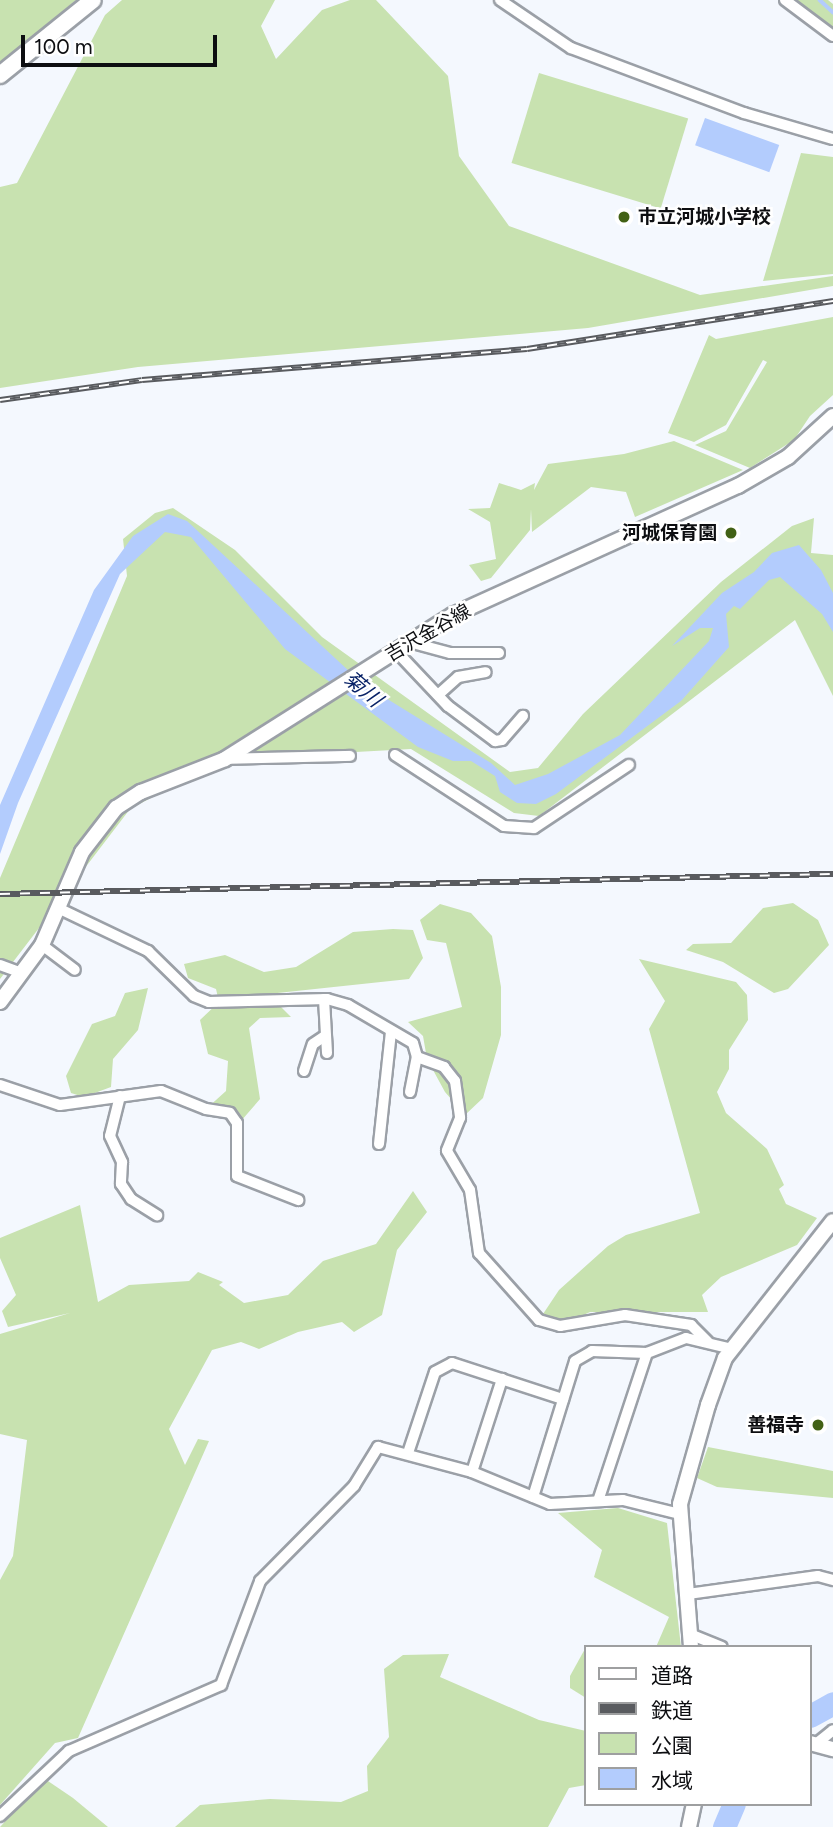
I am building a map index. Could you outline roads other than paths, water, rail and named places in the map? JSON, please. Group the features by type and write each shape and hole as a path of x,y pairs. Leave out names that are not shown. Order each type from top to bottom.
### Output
{"main road":[{"path":"0,75 93,0"},
{"name":"吉沢金谷線","path":"0,1002 42,945 60,909 82,852 116,808 142,792 225,759 453,615 738,486 788,457 833,416"},
{"path":"691,1641 680,1514 708,1405 732,1349 833,1221"},
{"path":"813,1744 833,1749"},
{"path":"690,1827 694,1806"}],"street":[{"path":"500,0 571,48 744,113 833,139"},
{"path":"511,0 521,15"},
{"path":"785,0 833,36"},
{"path":"410,642 450,653 499,653"},
{"path":"391,653 495,741 502,740 523,716"},
{"path":"438,695 458,677 486,672"},
{"path":"395,755 504,826 534,828 629,765"},
{"path":"225,759 350,756"},
{"path":"60,909 148,951 194,996 209,1002 324,999 348,1005 413,1043 417,1057 410,1092"},
{"path":"42,945 75,970"},
{"path":"0,965 22,973"},
{"path":"324,999 327,1053"},
{"path":"379,1144 379,1107 391,1031"},
{"path":"304,1071 313,1044 325,1036"},
{"path":"417,1057 444,1067 455,1081 460,1118 447,1151 470,1190 479,1253 539,1320 560,1325 625,1315 691,1325 708,1342"},
{"path":"0,1085 60,1105 161,1091 206,1110 230,1113 237,1123 237,1177 298,1200"},
{"path":"120,1096 110,1136 122,1162 121,1185 131,1199 157,1215"},
{"path":"533,1497 575,1361 592,1351 646,1353 686,1338 732,1349"},
{"path":"598,1501 646,1353"},
{"path":"408,1453 435,1372 452,1363 563,1399"},
{"path":"472,1472 502,1379"},
{"path":"0,1816 69,1751 221,1685 260,1581 354,1486 378,1447 472,1472 550,1504 623,1500 680,1514"},
{"path":"688,1594 818,1576 833,1580"},
{"path":"691,1641 712,1645"},
{"path":"813,1744 833,1730"}],"water":[{"path":"705,118 779,145 769,172 695,145"},
{"name":"菊川","path":"168,514 187,521 363,684 491,763 515,785 548,774 620,735 709,641 713,628 700,628 672,646 722,593 754,572 772,553 799,545 821,570 833,593 833,632 822,614 780,577 769,580 740,609 734,606 726,614 729,647 681,701 556,794 536,804 517,803 500,792 495,776 471,761 453,761 418,747 285,649 191,537 165,532 120,574 18,803 0,854 0,805 94,590 133,536"}],"waterway":[{"path":"820,0 833,12"},
{"path":"812,1715 833,1703"},
{"path":"724,1827 733,1806"}],"railway":[{"path":"0,400 142,380 527,349 833,301"},
{"path":"0,894 833,874"}],"place":[{"name":"市立河城小学校","path":"624,217"},
{"name":"河城保育園","path":"731,533"},
{"name":"善福寺","path":"818,1425"}]}
